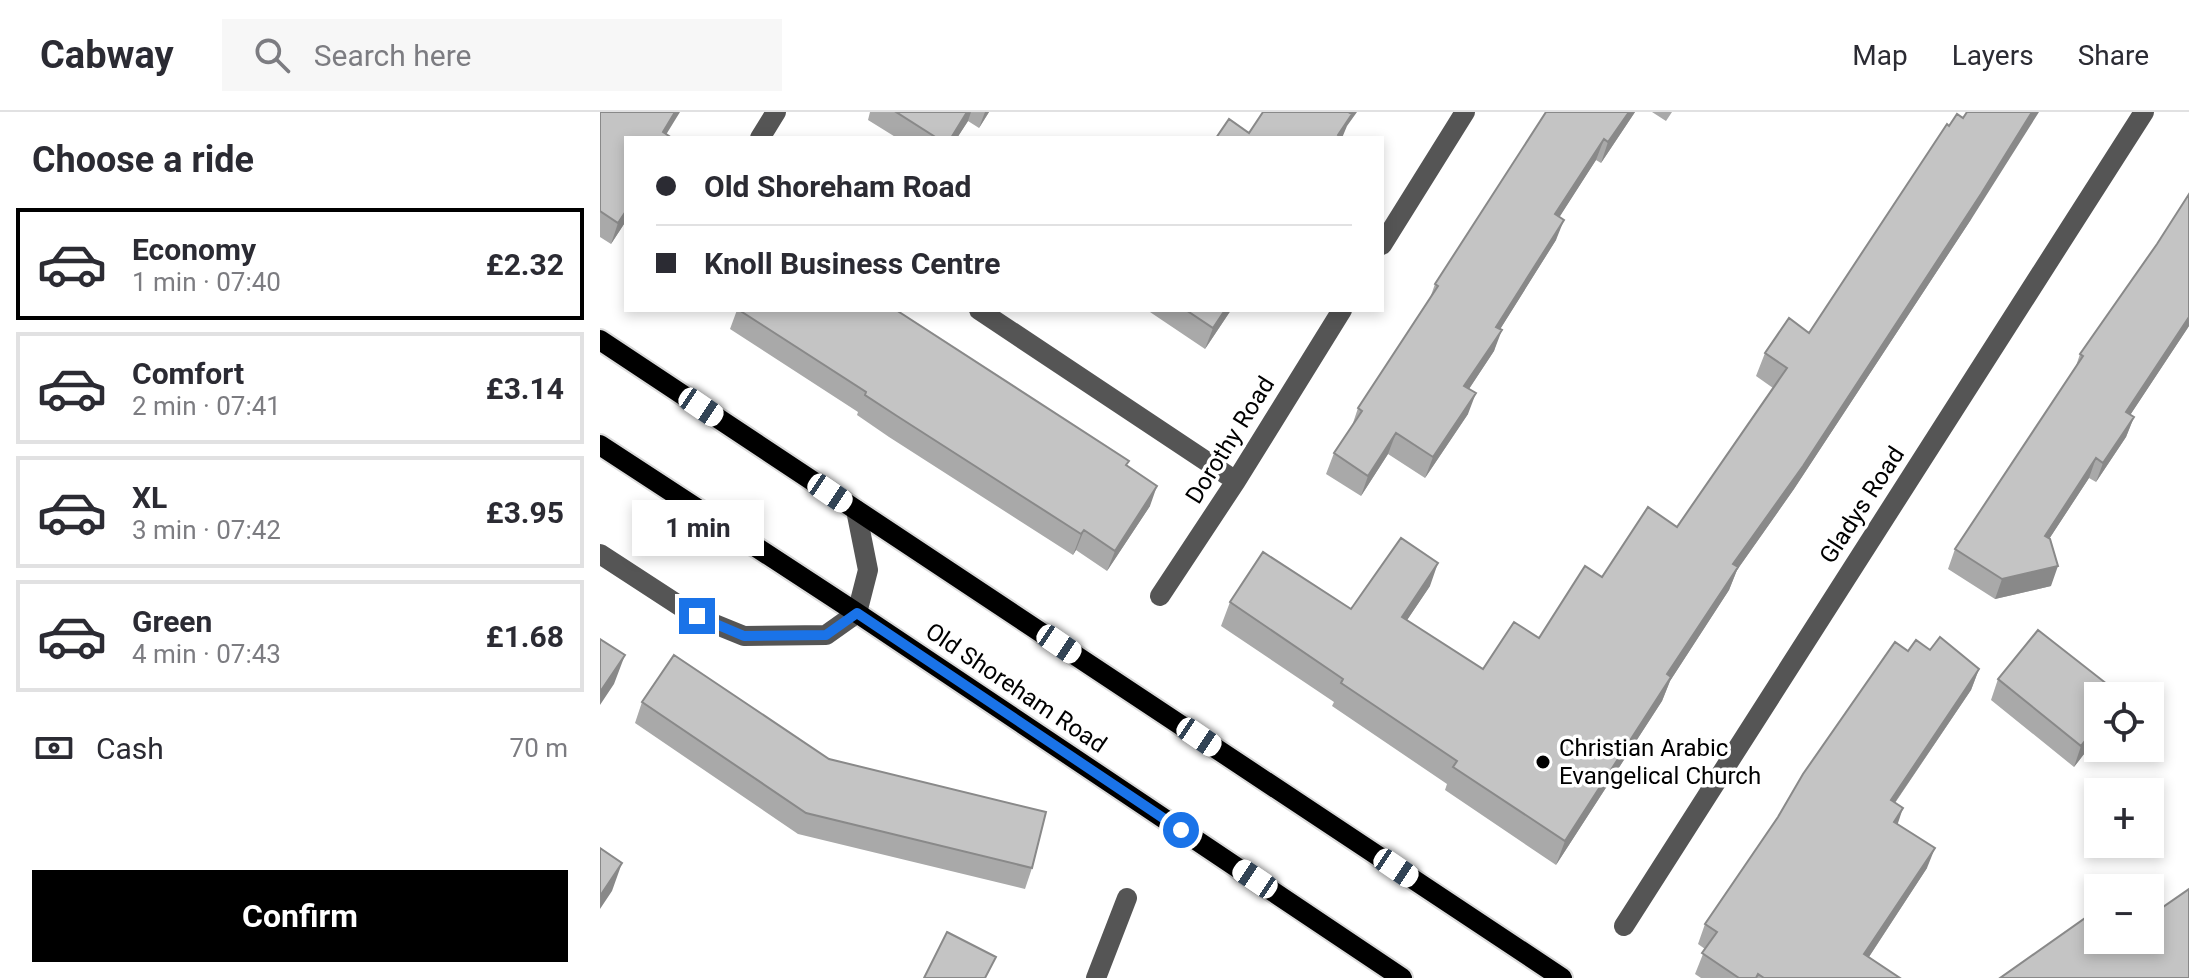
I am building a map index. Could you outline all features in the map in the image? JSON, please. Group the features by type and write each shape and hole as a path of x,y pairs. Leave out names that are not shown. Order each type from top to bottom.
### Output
{"main road":[{"path":"600,340 1562,978"},
{"name":"Old Shoreham Road","path":"600,445 1402,978"}],"street":[{"path":"761,136 776,112"},
{"path":"1384,242 1465,112"},
{"name":"Gladys Road","path":"1624,926 2144,112"},
{"path":"982,312 1236,481"},
{"name":"Dorothy Road","path":"1160,596 1341,312"},
{"path":"600,554 683,608 744,636 826,635 857,613 868,570 856,510"},
{"path":"1096,978 1127,898"}],"building":[{"path":"600,112 675,112 663,132 669,136 624,136 624,214 618,223 600,211"},
{"path":"896,112 967,112 952,136 934,136"},
{"path":"1263,112 1352,114 1339,136 1217,136 1229,119 1249,133"},
{"path":"1546,112 1629,112 1608,142 1604,139 1555,214 1564,220 1496,327 1502,330 1464,386 1476,393 1433,457 1396,433 1368,476 1334,453 1362,411 1358,408 1438,286 1435,284"},
{"path":"1967,112 2032,112 1803,466 1733,564 1738,567 1667,674 1671,677 1565,841 1453,767 1457,761 1341,683 1343,679 1230,602 1263,552 1351,609 1401,538 1438,563 1402,617 1483,669 1514,622 1539,638 1585,566 1602,577 1648,507 1677,527 1787,368 1765,353 1789,318 1809,333 1947,124 1949,126 1957,114 1963,118"},
{"path":"2189,194 2189,317 2126,412 2134,417 2103,463 2096,458 2045,536 2050,539 2058,566 2002,579 1955,549 2083,356 2080,354"},
{"path":"742,312 899,312 1129,461 1126,465 1157,486 1115,551 1084,530 1081,534 865,395 866,392"},
{"path":"1189,312 1224,312 1213,328"},
{"path":"2038,630 2104,682 2084,682 2084,742 2081,746 1998,679"},
{"path":"1940,637 1979,669 1891,800 1903,808 1894,822 1935,848 1864,954 1900,978 1764,978 1758,974 1756,978 1739,978 1702,953 1717,932 1705,924 1778,817 1803,774 1895,642 1908,651 1916,640 1930,650"},
{"path":"600,639 625,655 600,692"},
{"path":"674,655 829,759 1046,812 1032,868 806,813 642,702"},
{"path":"600,848 622,863 600,896"},
{"path":"2189,889 2189,978 2000,978 2084,919 2084,954 2164,954 2164,906"},
{"path":"947,932 996,957 985,978 924,978"}],"place":[{"name":"Christian Arabic Evangelical Church","path":"1543,762"}],"route":[{"path":"697,616 744,636 826,635 857,613 1181,830"}]}
